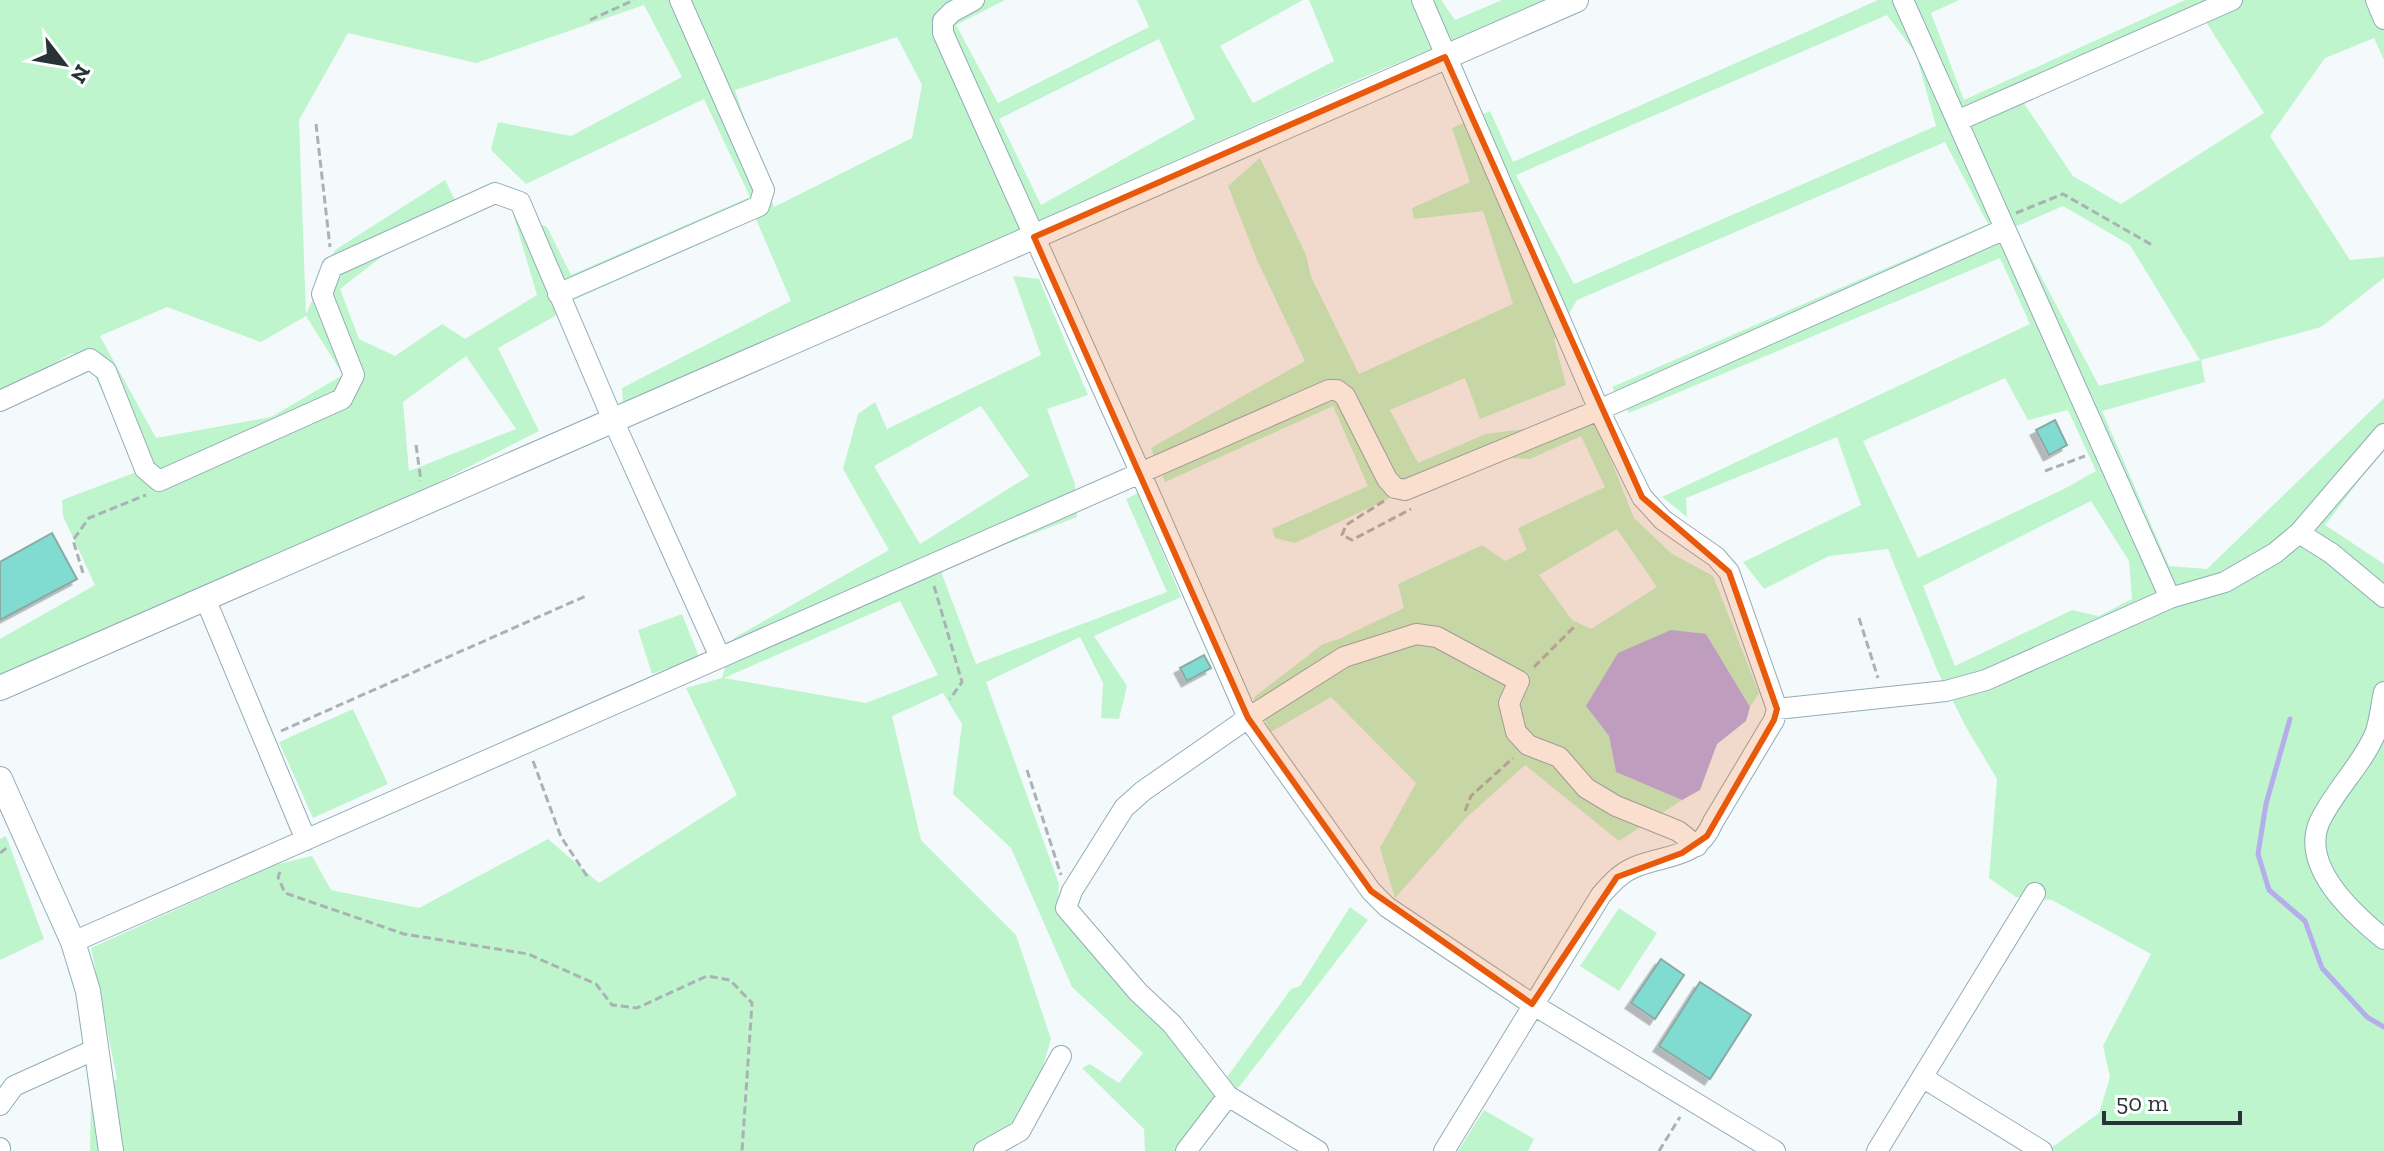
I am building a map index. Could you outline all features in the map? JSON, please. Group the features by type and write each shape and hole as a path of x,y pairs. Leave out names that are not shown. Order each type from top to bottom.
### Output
{"street":[{"path":"558,294 759,206 764,190 680,0"},
{"path":"974,0 952,12 943,21 943,33 1248,718 1371,891 1387,907 1532,1004 1775,1151"},
{"path":"1422,0 1599,410 1642,497 1663,520 1716,557 1729,572 1777,709 1774,720 1707,836 1697,846 1682,853 1634,867 1617,877 1601,895 1444,1151"},
{"path":"0,688 1576,0"},
{"path":"1903,0 2170,598"},
{"path":"1957,121 2232,0"},
{"path":"2376,0 2384,19"},
{"path":"0,401 90,359 106,371 145,469 159,481 342,399 354,375 322,294 332,267 495,193 520,202 613,420 720,657"},
{"path":"73,942 1329,390 1337,390 1345,396 1387,479 1395,488 1405,490 1599,410 2005,229"},
{"path":"1777,709 1946,691 1986,680 2170,598 2225,582 2275,553 2299,533 2384,434"},
{"path":"2299,533 2331,553 2384,597"},
{"path":"205,598 306,840"},
{"path":"1318,1151 1228,1096 1172,1024 1138,992 1066,908 1072,891 1124,808 1143,791 1248,718 1344,657 1416,634 1437,637 1519,681 1509,703 1516,732 1528,745 1559,757 1586,788 1616,806 1678,831 1697,846"},
{"path":"2384,692 2375,734 2319,824 2315,846 2326,879 2358,918 2384,939"},
{"path":"0,779 73,942 88,991 111,1151"},
{"path":"1877,1151 2035,893"},
{"path":"0,1105 14,1086 96,1049"},
{"path":"984,1151 1020,1131 1061,1056"},
{"path":"1922,1077 2042,1151"},
{"path":"1186,1151 1228,1096"}],"path":[{"path":"590,20 634,0"},
{"path":"316,124 332,267"},
{"path":"2005,229 2013,214 2063,194 2152,245"},
{"path":"416,445 424,503"},
{"path":"2045,471 2103,448"},
{"path":"83,573 73,540 89,518 145,496 159,481"},
{"path":"928,567 962,682 950,699"},
{"path":"264,739 588,595"},
{"path":"1859,618 1883,697"},
{"path":"1519,681 1575,626"},
{"path":"526,743 561,837 589,879"},
{"path":"1465,811 1471,796 1528,745"},
{"path":"1027,770 1060,874 1072,891"},
{"path":"284,865 278,877 285,893 404,934 528,954 596,984 612,1005 637,1008 707,976 730,980 752,1003 742,1151"},
{"path":"1659,1151 1691,1101"}],"highlighted area":[{"path":"1445,57 1642,497 1729,572 1777,709 1774,720 1707,836 1682,853 1617,877 1532,1004 1371,891 1248,718 1034,237"}],"green space":[{"path":"0,0 1005,0 956,25 998,103 1149,27 1137,0 1303,0 1220,46 1253,103 1334,61 1309,0 1441,0 1455,20 1502,0 1553,0 1371,74 623,405 622,388 791,301 756,219 576,299 555,316 498,348 539,431 396,504 0,676 0,639 95,585 63,516 62,500 139,471 93,372 72,353 14,388 0,389","holes":["644,5 682,77 571,136 498,122 491,150 526,184 704,99 750,197 571,275 547,227 513,214 537,295 465,339 442,324 395,356 359,339 340,289 455,200 445,180 335,250 306,314 299,120 348,33 476,63","897,37 922,85 912,138 774,207 735,90","1159,39 1195,119 1041,205 999,119","167,307 261,342 306,316 343,375 271,417 156,438 100,336","466,356 516,429 409,471 403,402"]},
{"path":"1878,0 1959,0 1931,13 1964,100 2185,0 2384,0 2384,60 2374,38 2325,58 2270,136 2350,260 2383,257 2384,254 2384,278 2321,327 2201,360 2205,382 2102,411 2169,566 2207,569 2384,398 2384,448 2325,525 2384,564 2384,1151 2047,1151 2099,1113 2110,1077 2103,1046 2151,954 2052,900 2016,897 1989,878 1997,779 1938,672 1888,549 1829,556 1764,589 1743,562 1861,505 1837,437 1686,498 1687,517 1662,497 2030,324 2000,258 1629,413 1612,387 1988,224 1945,142 1577,300 1554,340 1566,385 1480,419 1465,378 1390,410 1418,463 1486,434 1595,420 1634,518 1671,553 1713,576 1759,693 1750,707 1706,634 1586,706 1609,736 1616,772 1682,800 1619,841 1525,765 1465,819 1395,898 1380,848 1416,783 1331,697 1271,732 1253,698 1323,644 1404,608 1398,584 1482,545 1505,561 1527,550 1518,528 1605,487 1581,436 1530,459 1478,456 1295,543 1275,538 1272,529 1368,486 1333,406 1165,482 1151,448 1305,361 1257,260 1228,186 1260,158 1306,255 1311,277 1359,374 1513,304 1483,211 1414,219 1412,208 1470,182 1452,128 1490,111 1513,162","holes":["1887,15 1916,54 1936,126 1574,284 1516,175","2206,22 2264,113 2121,204 2073,176 2023,102","2063,206 2130,245 2200,360 2099,386 2015,227","2005,378 2028,420 2068,410 2096,471 1918,558 1863,441","2091,501 2129,561 2132,599 2099,616 2072,610 1955,666 1923,586","1617,529 1657,587 1591,629 1572,620 1539,575"]},
{"path":"1013,276 1039,279 1088,395 1047,409 1075,484 1077,517 940,569 976,664 1167,592 1126,499 1138,493 1181,597 1094,636 1127,686 1119,719 1101,718 1103,683 1080,637 986,682 1059,884 1057,912 1206,1078 1227,1077 1291,989 1300,986 1350,907 1368,920 1239,1087 1220,1097 1178,1151 1145,1151 1144,1129 1082,1068 1090,1064 1119,1083 1143,1053 1072,987 1011,848 953,794 962,724 943,693 892,716 921,840 1016,935 1051,1039 1027,1121 981,1151 90,1151 91,1099 117,1079 91,948 274,865 312,856 331,890 419,908 548,839 599,883 737,795 686,688 722,678 734,638 889,550 843,469 858,414 875,402 887,429 1041,355","holes":["981,406 1029,476 920,544 874,466","900,601 938,675 866,703 724,678"]},
{"path":"682,614 699,657 652,674 638,630"},
{"path":"353,709 388,784 313,818 279,742"},
{"path":"6,836 44,939 0,960 0,839"},
{"path":"1619,908 1657,933 1619,991 1580,966"},
{"path":"1484,1110 1534,1139 1528,1151 1458,1151"}],"shaded area":[{"path":"1671,630 1706,634 1750,707 1746,721 1717,744 1700,790 1682,800 1616,772 1609,736 1586,706 1618,653"}],"building":[{"path":"2055,420 2067,445 2049,455 2036,430"},
{"path":"52,533 77,579 0,620 0,562"},
{"path":"1204,655 1211,668 1187,681 1180,668"},
{"path":"1661,959 1684,975 1655,1019 1631,1003"},
{"path":"1700,982 1751,1015 1710,1079 1659,1046"}],"waterway":[{"path":"2290,719 2266,804 2258,854 2269,890 2305,921 2322,968 2367,1017 2384,1027"}]}
